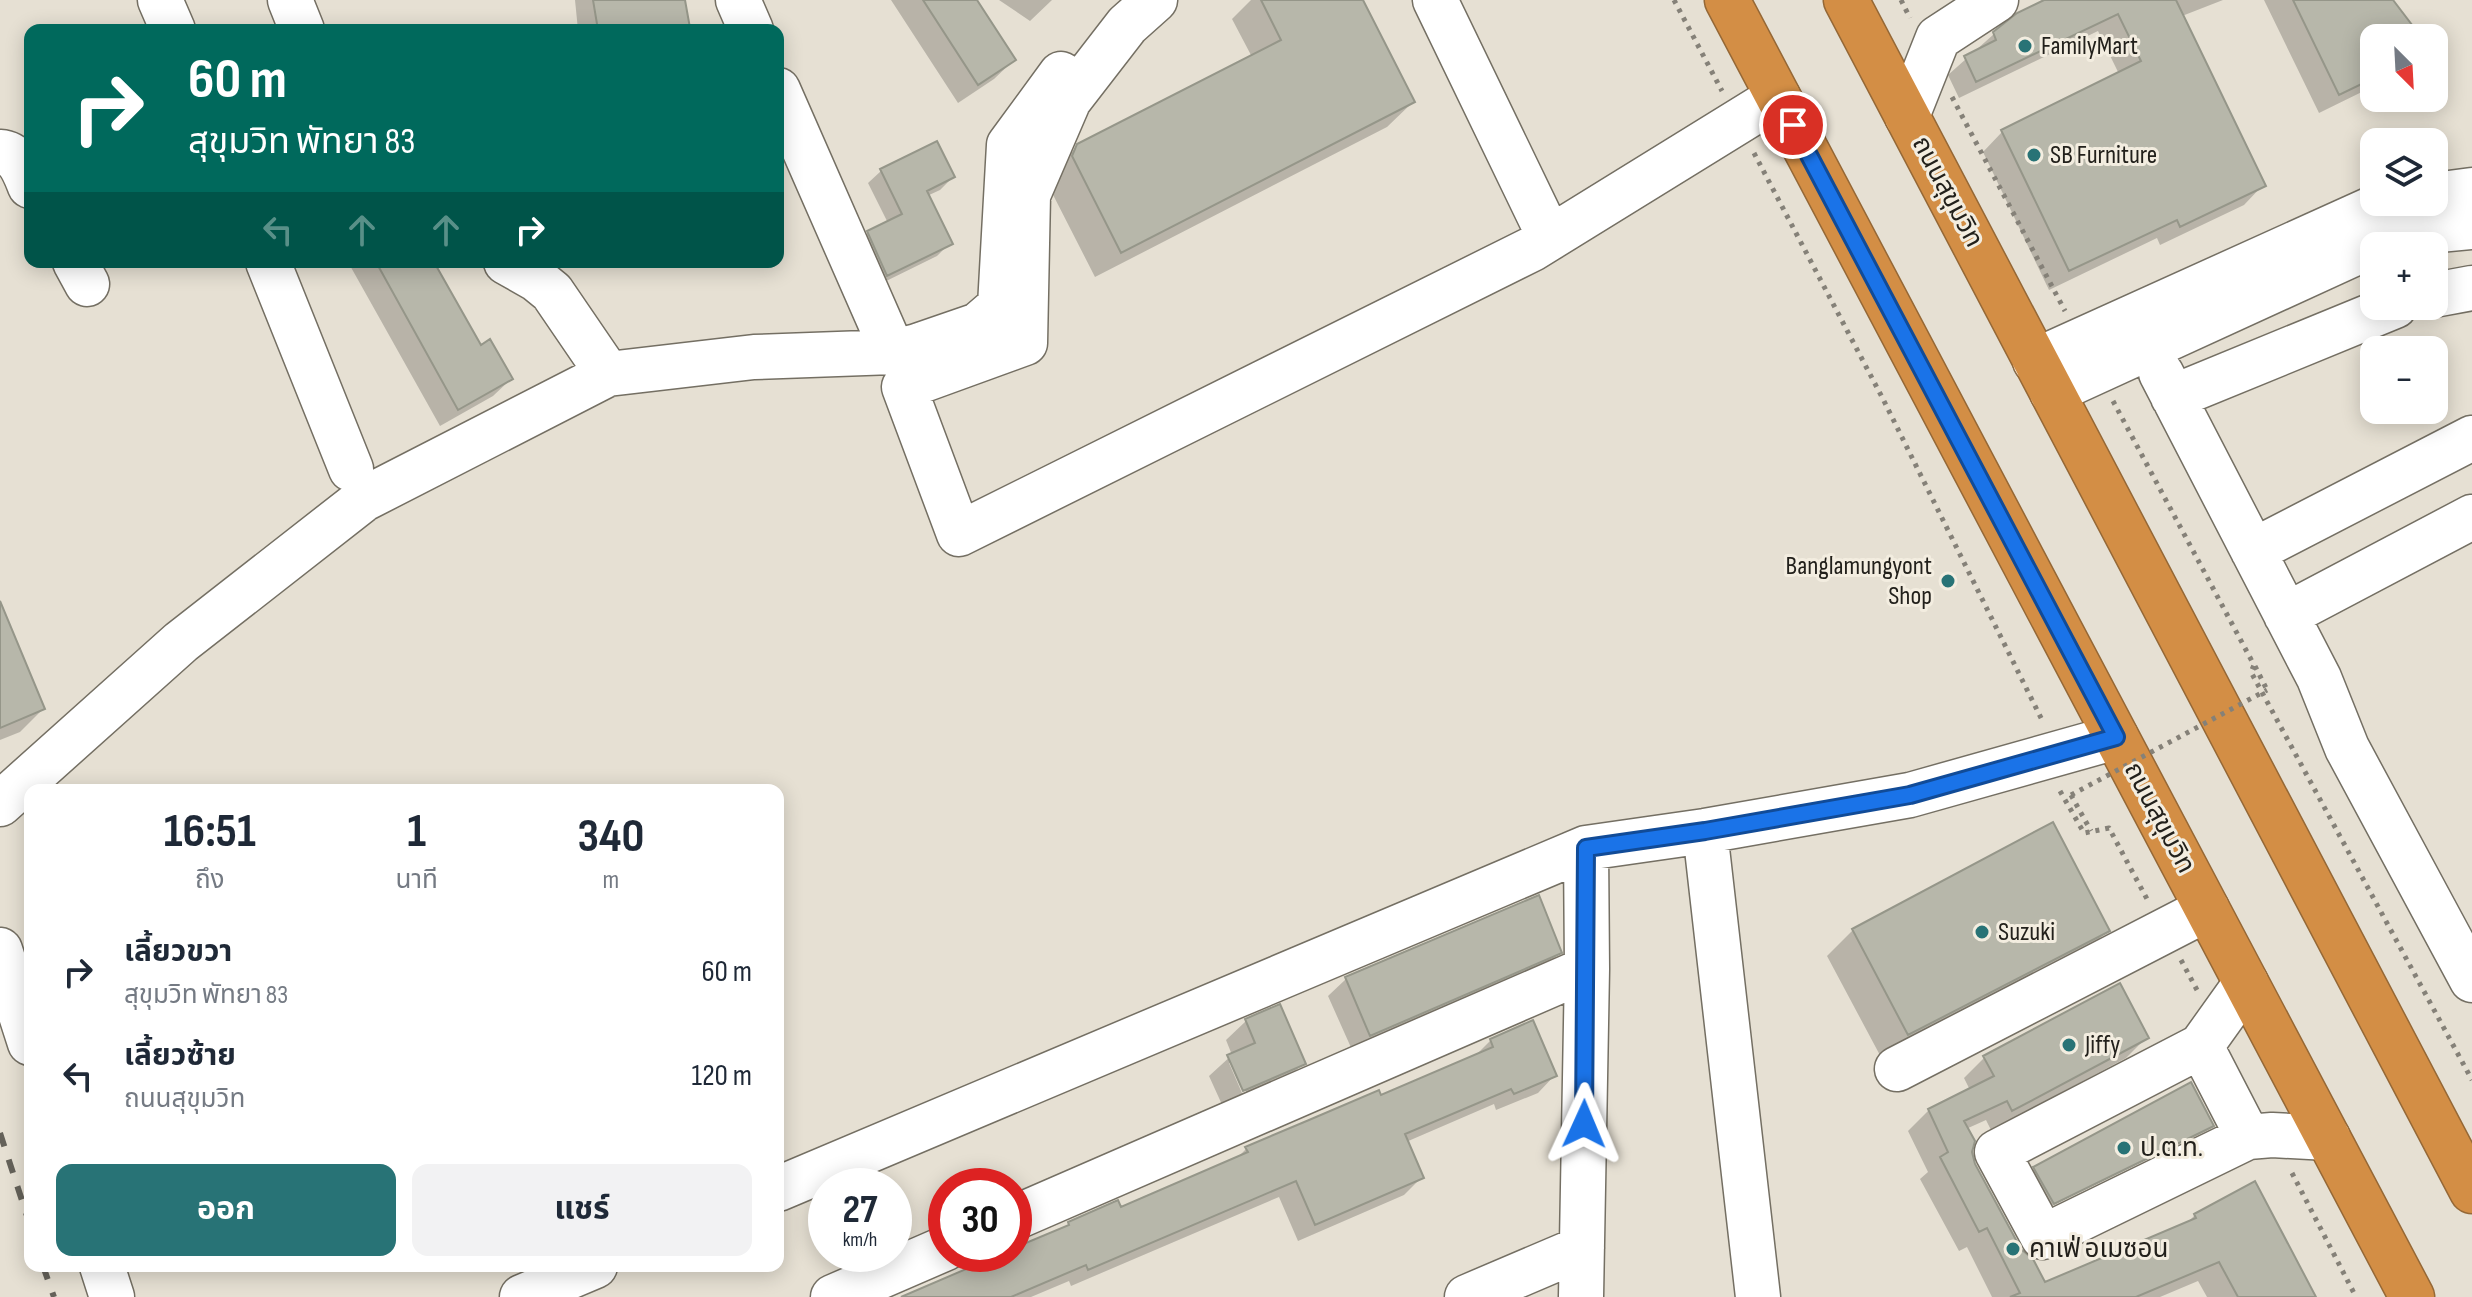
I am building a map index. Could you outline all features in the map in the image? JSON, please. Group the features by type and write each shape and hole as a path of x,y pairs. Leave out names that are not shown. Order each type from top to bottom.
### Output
{"highway":[{"name":"ถนนสุขุมวิท","path":"1727,0 2412,1297"},
{"name":"ถนนสุขุมวิท","path":"1846,0 2472,1191"}],"street":[{"path":"160,0 170,24"},
{"path":"290,0 300,24"},
{"path":"738,0 748,24"},
{"path":"0,804 181,642 364,499 608,374 754,357 893,352 978,325 1000,306 1009,145 1115,0"},
{"path":"1155,0 1127,25 1069,100 1028,195 1025,343 904,387 959,534 1532,249 1778,97"},
{"path":"1435,0 1550,238"},
{"path":"1907,116 1938,38 1996,0"},
{"path":"784,104 893,352"},
{"path":"0,152 17,159 24,174"},
{"path":"2448,193 2472,190"},
{"path":"2044,377 2360,216"},
{"path":"2088,356 2397,234 2472,227"},
{"path":"270,268 351,469"},
{"path":"517,268 552,292 608,374"},
{"path":"2448,292 2472,288"},
{"path":"2360,318 2167,385 2319,678 2347,748 2472,980"},
{"path":"2253,551 2472,438"},
{"path":"2286,615 2472,517"},
{"path":"784,1186 1586,848 1705,831 1910,795 2116,737"},
{"path":"1705,831 1758,1297"},
{"path":"1581,1297 1586,848"},
{"path":"1897,1069 2207,909"},
{"path":"0,950 24,1024"},
{"path":"1032,1210 1587,969"},
{"path":"2246,983 2209,1036 1997,1152 2043,1237 2260,1136 2328,1138"},
{"path":"2209,1036 2260,1136"},
{"path":"1467,1297 1582,1248"},
{"path":"833,1297 928,1256"},
{"path":"104,1272 112,1297"},
{"path":"522,1297 581,1272"}],"path":[{"path":"1674,0 1883,399 2047,730 2033,743 2084,833 2109,828 2166,932 2209,1036"},
{"path":"1901,0 2267,690 2071,795 2091,831"},
{"path":"2254,665 2251,672 2472,1080"},
{"path":"2260,1136 2356,1297"}],"building":[{"path":"593,0 685,0 689,24 597,24"},
{"path":"923,0 977,0 1016,60 978,85"},
{"path":"1261,0 1363,0 1415,102 1121,253 1072,156 1077,144 1281,40"},
{"path":"2044,0 2176,0 2266,186 2180,227 2177,220 2069,271 2001,130 2141,61 2118,14 1976,82 1964,56 1996,40 1993,32 2017,13"},
{"path":"2293,0 2393,0 2411,24 2360,24 2360,85 2339,95"},
{"path":"937,141 955,177 927,191 953,244 887,276 867,231 902,214 880,169"},
{"path":"379,268 437,268 481,345 490,339 513,379 458,410"},
{"path":"0,601 45,709 0,728"},
{"name":"Suzuki","path":"2053,822 2110,931 1908,1035 1852,929"},
{"path":"1539,895 1562,953 1370,1036 1345,977"},
{"path":"2120,983 2149,1038 2012,1111 2007,1101 1964,1121 1975,1141 1972,1152 1975,1164 2021,1249 2033,1259 2045,1282 2196,1218 2194,1214 2255,1181 2316,1297 2238,1297 2219,1262 2136,1297 2010,1297 2020,1293 1987,1228 1979,1232 1940,1157 1948,1152 1928,1109 1994,1076 1983,1056"},
{"path":"1280,1004 1306,1064 1243,1091 1227,1055 1255,1043 1245,1019"},
{"path":"1533,1020 1557,1076 1514,1094 1511,1089 1405,1134 1424,1178 1315,1225 1296,1181 1088,1270 1086,1265 1011,1297 901,1297 959,1272 1032,1272 1032,1240 1069,1225 1068,1222 1118,1200 1121,1207 1248,1152 1245,1147 1379,1090 1381,1095 1493,1047 1490,1039"},
{"name":"ป.ต.ท.","path":"2191,1082 2214,1126 2054,1204 2033,1167"}],"railway":[{"path":"0,1133 24,1207"},
{"path":"45,1272 54,1297"}],"place":[{"name":"FamilyMart","path":"2025,46"},
{"name":"SB Furniture","path":"2034,155"},
{"name":"Banglamungyont Shop","path":"1948,581"},
{"name":"Suzuki","path":"1982,932"},
{"name":"Jiffy","path":"2069,1045"},
{"name":"ป.ต.ท.","path":"2124,1148"},
{"name":"คาเฟ่ อเมซอน","path":"2013,1249"}],"route":[{"path":"1584,1124 1586,848 1705,831 1910,795 2116,737 1793,125"}]}
